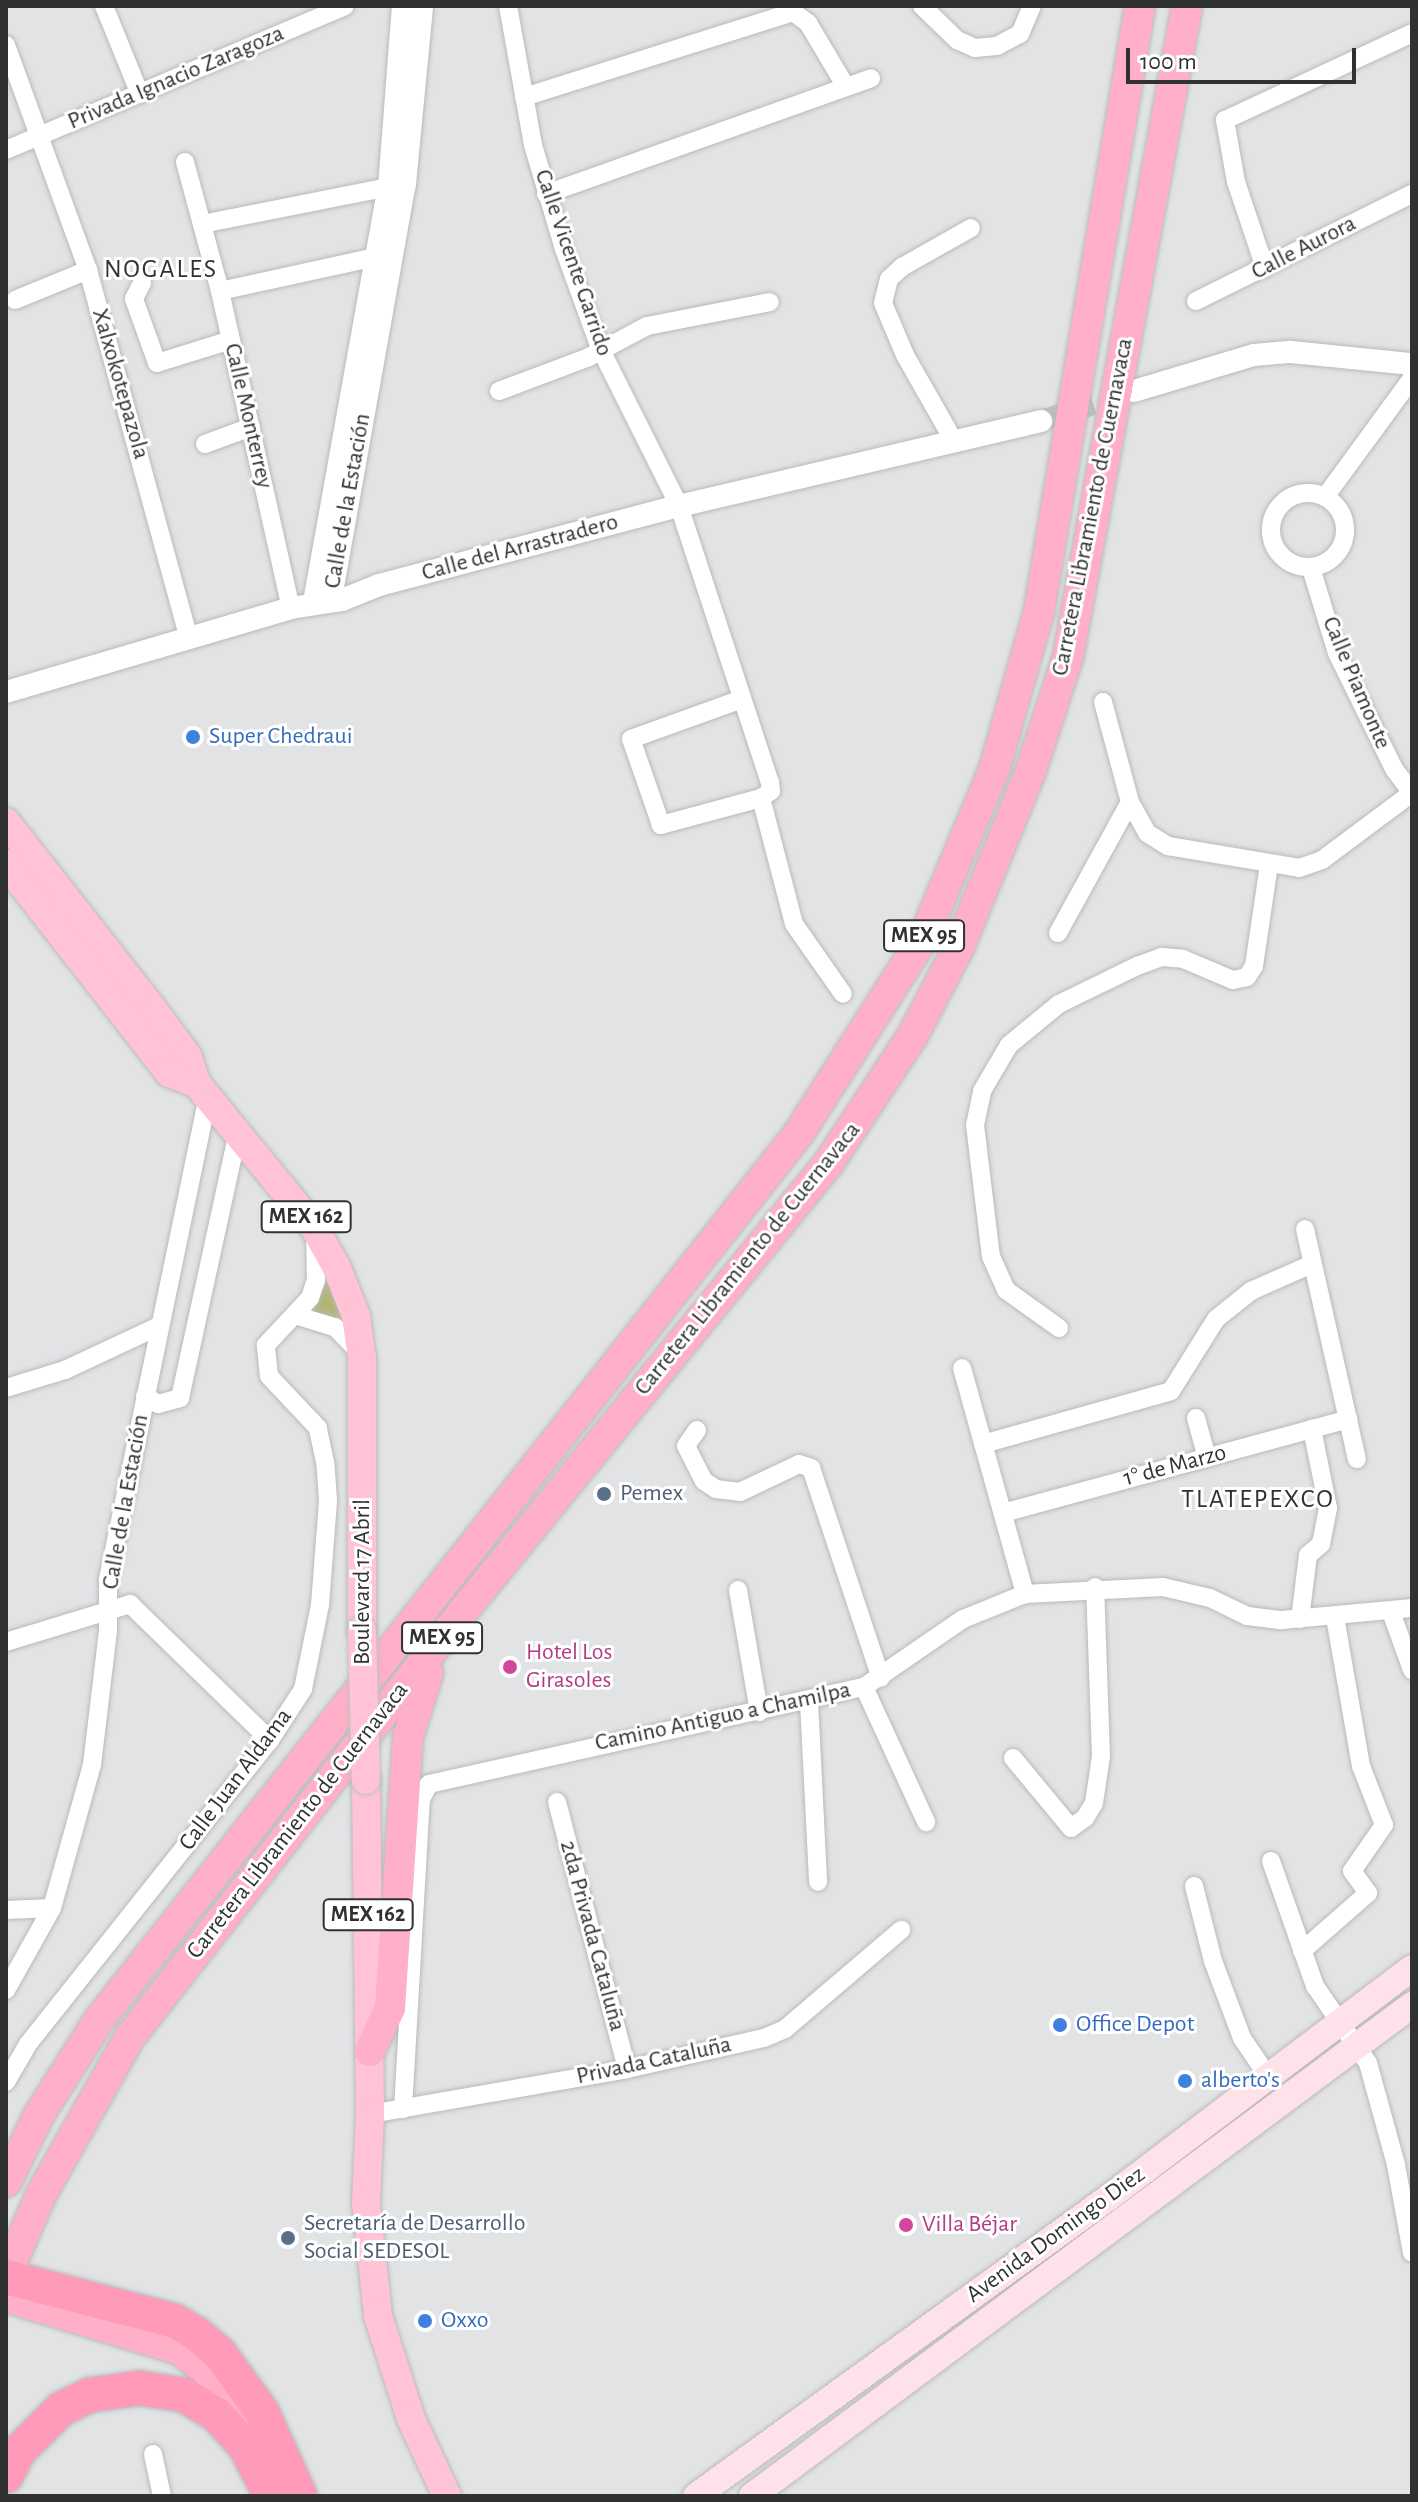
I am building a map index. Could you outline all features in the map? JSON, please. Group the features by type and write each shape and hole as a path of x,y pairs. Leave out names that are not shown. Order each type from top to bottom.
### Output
{"highway":[{"name":"Carretera Libramiento de Cuernavaca","path":"6,2182 39,2115 108,2007 789,1145 898,985 924,937 995,767 1039,611 1140,6"},
{"name":"Carretera Libramiento de Cuernavaca","path":"7,2273 98,2087 130,2037 460,1615 828,1164 913,1035 959,947 1030,773 1068,657 1187,6"},
{"path":"1176,65 1199,6"},
{"path":"370,2051 390,2008 412,1716 422,1685 460,1615"},
{"path":"7,2273 175,2321 197,2334 220,2354 262,2412 281,2495"},
{"path":"6,2297 150,2337 205,2369 248,2421 281,2495"},
{"path":"6,2476 19,2451 61,2409 90,2395 139,2388 184,2395 216,2414 245,2446 281,2495"}],"main road":[{"name":"MEX 162","path":"6,822 172,1034 188,1057 203,1091"},
{"name":"MEX 162","path":"6,864 169,1073 203,1091"},
{"name":"Boulevard 17 Abril","path":"203,1091 314,1227 356,1316 362,1358 362,1630 370,2051 366,2203 378,2316 411,2419 444,2492"},
{"name":"Avenida Domingo Diez","path":"696,2496 1108,2198 1412,1968"},
{"name":"Avenida Domingo Diez","path":"752,2496 1332,2064 1363,2053 1383,2026 1412,2005"}],"street":[{"path":"104,6 140,94"},
{"name":"Privada Ignacio Zaragoza","path":"6,150 345,6"},
{"name":"Calle de la Estación","path":"385,255 403,6"},
{"name":"Calle de la Estación","path":"322,600 385,255 422,6"},
{"name":"Calle Vicente Garrido","path":"508,6 546,194 600,348 679,506 770,782 771,791 761,798 794,924 843,994"},
{"path":"922,6 957,40 975,48 997,46 1020,34 1032,6"},
{"path":"524,97 780,11 808,23 846,87"},
{"path":"1265,268 1236,182 1225,120 1412,33"},
{"name":"Xalxokotepazola","path":"6,45 88,270 188,636"},
{"path":"546,194 871,78"},
{"name":"Calle Monterrey","path":"185,162 220,291 291,608"},
{"path":"202,224 389,187"},
{"name":"Calle Aurora","path":"1196,301 1412,194"},
{"path":"955,443 905,355 883,303 889,279 902,267 971,228"},
{"path":"220,291 385,255"},
{"path":"15,300 88,270"},
{"path":"142,283 134,299 157,363 231,340"},
{"path":"499,391 587,358 600,348 647,326 770,302"},
{"path":"1134,391 1254,355 1291,352 1412,364"},
{"path":"1325,497 1412,378"},
{"name":"Calle del Arrastradero","path":"6,692 188,636 322,600 342,600 379,585 679,506 1041,421"},
{"path":"205,444 251,427"},
{"path":"1299,494 1325,497 1343,517 1346,531 1336,556 1311,568 1297,566 1276,549 1271,522 1277,510 1299,494"},
{"name":"Calle Piamonte","path":"1311,568 1337,653 1394,769 1412,793"},
{"path":"742,699 637,734 632,746 661,825 761,798"},
{"path":"1103,702 1130,802 1147,833 1168,846 1299,868 1322,860 1412,793"},
{"path":"1058,933 1130,802"},
{"path":"1059,1328 1006,1290 991,1257 975,1125 982,1091 1009,1045 1059,1004 1137,966 1162,957 1183,959 1233,980 1247,977 1254,966 1269,865"},
{"name":"Calle de la Estación","path":"6,1990 52,1908 92,1765 108,1610 108,1579 203,1091"},
{"path":"145,1396 158,1404 180,1398 238,1133"},
{"name":"Calle Juan Aldama","path":"6,2082 28,2044 270,1740 303,1689 315,1648 328,1501 318,1428 269,1376 266,1358 274,1332 298,1316 316,1280 314,1227"},
{"path":"1305,1229 1357,1459"},
{"path":"983,1444 1171,1391 1216,1319 1251,1291 1312,1264"},
{"path":"298,1316 335,1327 362,1358"},
{"path":"6,1388 65,1370 159,1326"},
{"path":"962,1368 1025,1594"},
{"path":"1196,1418 1207,1458"},
{"name":"1° de Marzo","path":"1003,1513 1348,1419"},
{"path":"1300,1619 1308,1555 1321,1544 1328,1508 1312,1429"},
{"path":"697,1430 686,1446 704,1481 716,1489 740,1492 799,1464 811,1468 872,1682 926,1822"},
{"path":"1013,1758 1071,1828 1085,1818 1094,1803 1101,1756 1095,1587"},
{"name":"Camino Antiguo a Chamilpa","path":"403,2109 421,1799 429,1784 695,1722 809,1702 872,1682 963,1619 1025,1594 1095,1587 1163,1587 1210,1598 1247,1616 1300,1619 1412,1608"},
{"path":"738,1590 759,1712"},
{"path":"6,1642 130,1604 270,1740"},
{"path":"1391,1612 1412,1670"},
{"path":"1302,1951 1368,1893 1352,1871 1384,1825 1361,1766 1335,1617"},
{"path":"809,1702 818,1882"},
{"name":"2da Privada Cataluña","path":"557,1802 627,2069"},
{"path":"1271,1861 1315,1986 1363,2053 1396,2165 1412,2253"},
{"path":"1194,1886 1213,1961 1242,2038 1267,2075"},
{"path":"6,1910 52,1908"},
{"name":"Privada Cataluña","path":"370,2114 627,2069 785,2029 901,1930"},
{"path":"153,2454 162,2496"}],"green space":[{"path":"328,1280 345,1320 310,1311"}],"tunnel":[{"path":"1041,421 1127,393"}],"place":[{"name":"Super Chedraui","path":"193,737"},
{"name":"Pemex","path":"604,1494"},
{"name":"Hotel Los Girasoles","path":"510,1667"},
{"name":"Office Depot","path":"1060,2025"},
{"name":"alberto's","path":"1185,2081"},
{"name":"Villa Béjar","path":"906,2225"},
{"name":"Secretaría de Desarrollo Social SEDESOL","path":"288,2238"},
{"name":"Oxxo","path":"425,2321"}],"district":[{"name":"NOGALES","path":"161,270"},
{"name":"TLATEPEXCO","path":"1258,1500"}]}
